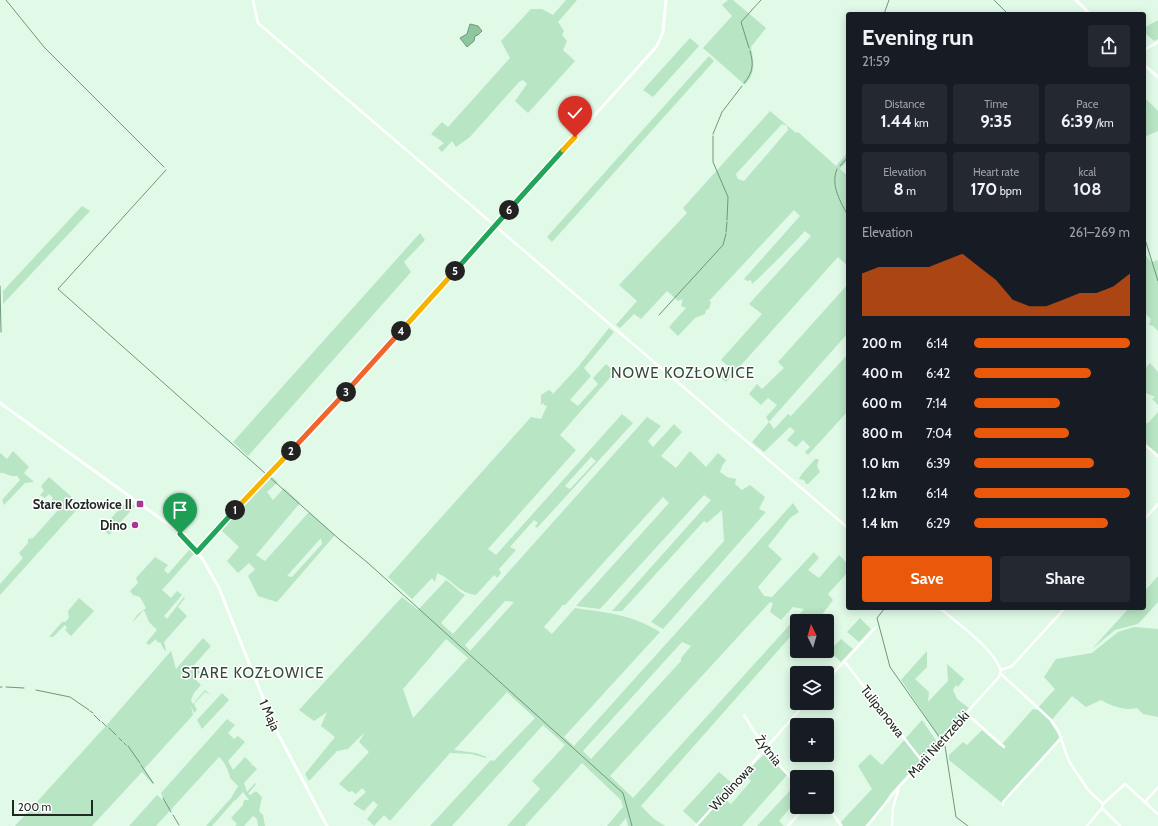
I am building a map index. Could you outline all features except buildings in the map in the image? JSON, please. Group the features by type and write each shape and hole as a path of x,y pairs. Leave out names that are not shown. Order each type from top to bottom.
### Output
{"street":[{"path":"253,0 258,23 496,225 846,526"},
{"path":"197,552 328,412 657,46 663,32 666,0"},
{"path":"1076,0 1088,12"},
{"path":"1146,49 1158,42"},
{"path":"1146,67 1158,77"},
{"name":"1 Maja","path":"0,403 175,529 197,552 214,577 276,730 327,826"},
{"path":"1146,446 1158,456"},
{"path":"1146,518 1158,504"},
{"path":"942,610 984,648 1001,672 1051,720 1062,737 1068,759 1074,769 1089,790 1103,804"},
{"path":"1001,672 1012,666 1063,610"},
{"path":"834,672 875,628"},
{"name":"Tulipanowa","path":"844,661 922,761"},
{"name":"Marii Nietrzebki","path":"892,826 893,808 899,787 1001,672"},
{"name":"Wiolinowa","path":"696,826 800,710"},
{"path":"966,713 1004,747"},
{"name":"Żytnia","path":"744,715 767,748 790,776"},
{"path":"1004,804 1003,802 1062,737"},
{"path":"1087,826 1102,808 1103,804 1126,785 1158,814"},
{"path":"867,826 899,787"},
{"path":"1145,802 1158,787"},
{"path":"1102,808 1120,826"},
{"path":"788,826 799,814"},
{"path":"833,814 841,826"}],"shaded area":[{"path":"566,0 577,0 558,22 564,31 562,35 567,41 563,50 575,61 528,113 515,101 527,84 523,80 519,82 470,137 456,147 452,141 442,152 438,148 444,143 431,134 442,122 448,127 510,58 501,41 531,9 542,9 553,15"},
{"path":"728,0 733,0 766,28 751,47 753,71 745,85 703,48 732,16 722,5"},
{"path":"1158,20 1158,39 1154,41 1146,34 1146,27"},
{"path":"470,24 478,26 482,31 475,36 474,41 467,47 460,38 467,34"},
{"path":"690,38 699,46 653,97 643,90"},
{"path":"709,56 714,61 552,242 547,237"},
{"path":"1146,99 1158,111 1158,131 1146,136"},
{"path":"770,111 796,133 798,132 836,166 846,154 846,162 840,169 846,174 846,264 838,257 726,382 719,376 728,366 721,360 762,314 749,304 811,236 805,231 752,284 751,280 747,281 744,279 800,216 794,210 709,301 711,302 709,309 706,310 705,314 695,318 678,336 669,327 686,308 681,306 683,299 678,301 667,291 641,319 634,314 620,328 616,325 637,301 619,285 687,213 683,208","holes":["782,124 787,126 788,130 744,181 738,179 736,174"]},
{"path":"82,206 90,211 3,304 3,291"},
{"path":"420,233 425,240 404,262 411,272 248,456 233,442"},
{"path":"1146,255 1151,262 1158,260 1158,331 1153,326 1149,325 1151,319 1146,314"},
{"path":"846,286 846,335 769,422 766,417 777,405 768,398 761,405 749,394 757,384 762,389 784,368 778,362"},
{"path":"609,328 614,332 584,368 591,376 570,400 578,406 598,384 593,378 606,364 615,372 560,435 576,450 488,549 496,555 622,414 633,423 537,528 535,526 538,523 534,520 510,547 516,550 499,569 501,573 497,578 494,575 476,595 464,592 437,573 435,582 432,578 412,599 388,577 531,417 541,419 547,406 544,405 544,403 541,405 541,395 549,390 553,393 551,396 578,367","holes":["591,457 596,461 570,489 565,486"]},
{"path":"846,356 846,413 808,455 805,452 810,447 803,440 796,447 787,440 795,431 790,427 764,452 752,442 769,422 774,429 788,414 791,416"},
{"path":"1150,363 1158,372 1158,405 1152,399 1155,397 1146,393 1146,368"},
{"path":"1158,412 1158,455 1146,444 1146,423 1148,423"},
{"path":"647,417 661,426 648,441 653,447 674,424 682,432 661,456 676,468 690,451 706,467 718,453 726,460 720,472 727,477 736,479 735,484 742,490 750,485 765,497 759,509 766,512 663,629 651,622 724,541 722,510 707,523 704,521 622,611 612,611 711,500 704,495 600,609 576,606 669,503 663,497 565,605 561,605 562,606 544,627 552,634 575,608 619,615 639,621 660,632 564,737 574,746 793,503 799,512 790,518 768,546 782,559 758,587 764,596 772,597 814,552 819,558 808,570 819,578 839,555 846,562 846,574 828,594 833,600 822,614 799,614 804,609 793,607 781,620 770,612 773,603 770,602 610,776 633,798 790,624 790,637 641,806 653,818 665,826 628,826 626,818 619,826 607,826 623,807 621,800 582,763 525,826 507,826 540,789 532,781 565,745 543,725 452,826 430,826 491,760 494,761 535,718 507,692 454,750 476,753 487,757 471,754 450,753 390,821 384,815 374,826 367,819 378,805 373,801 364,811 353,804 366,792 362,788 356,794 352,791 349,792 339,784 369,752 359,742 365,732 348,749 337,751 309,781 305,774 335,737 321,726 327,712 314,721 299,710 402,597 418,610 446,580 465,595 441,623 453,634","holes":["505,601 514,602 470,651 465,645","446,639 468,658 413,718 403,689","682,642 691,646 681,658 681,661 591,759 583,751"]},
{"path":"13,451 29,467 24,473 34,482 25,483 4,505 2,500 20,480 17,476 0,473 0,453 7,459"},
{"path":"815,459 819,459 817,466 820,472 808,484 806,484 804,480 799,479"},
{"path":"271,476 278,482 267,492 273,500 284,488 300,503 256,555 265,561 309,512 335,535 277,602 258,596 248,576 255,569 249,563 238,573 227,561 239,547 220,529","holes":["321,538 322,544 292,577 287,576"]},
{"path":"49,477 81,505 0,595 0,584 23,558 19,553 28,543 28,539 33,538 59,509 51,501 53,498 49,494 45,498 40,495 44,491 41,486"},
{"path":"127,501 135,506 109,535 102,528"},
{"path":"190,549 194,554 162,590 171,598 177,591 182,595 164,616 167,619 184,597 185,598 178,607 187,616 164,642 165,651 160,642 158,643 156,639 149,645 146,643 157,630 149,622 144,610 132,623 137,615 146,608 140,597 133,595 130,591 138,583 136,578 155,557 168,565 164,570 168,574"},
{"path":"1158,576 1158,602 1138,624 1115,630 1092,649 1127,610 1146,610 1146,590"},
{"path":"79,598 94,611 71,636 65,630 67,628 65,625 53,637 49,637 62,622 65,622 69,618 68,611"},
{"path":"860,618 871,629 859,642 847,632"},
{"path":"1134,627 1158,629 1158,717 1143,714 1137,708 1127,709 1118,707 1101,700 1086,707 1072,696 1050,722 1060,737 1002,803 949,760 949,755 963,742 967,745 982,730 1000,746 1033,709 1036,710 1055,689 1044,677 1056,659 1092,653 1118,632"},
{"path":"203,638 211,646 194,665 200,672 195,679 201,685 194,693 191,700 193,704 205,690 211,695 205,692 194,704 197,710 194,713 191,706 193,715 144,769 154,783 153,784 142,772 92,826 15,826 104,728 171,651 176,669"},
{"path":"841,639 853,649 841,662 834,656 834,646"},
{"path":"927,651 927,667 915,679 929,692 928,702 948,681 947,664 964,679 958,687 956,685 953,690 957,699 969,708 944,734 938,735 901,680"},
{"path":"222,693 229,700 202,729 197,720"},
{"path":"227,719 235,725 228,733 234,739 238,736 245,742 228,761 233,770 245,757 252,764 251,766 253,765 257,769 244,783 247,792 255,783 256,784 248,794 250,795 256,791 262,797 259,811 263,815 265,826 258,826 257,819 253,816 244,826 235,826 237,824 231,818 243,805 244,800 249,800 243,792 235,801 233,800 234,801 212,826 206,826 231,798 238,786 230,778 226,766 219,757 156,826 129,826 157,795 165,802 161,793"},
{"path":"922,720 937,742 890,794 881,809 865,826 843,826 841,822 872,789 858,766 870,754 882,765"},
{"path":"767,751 787,775 742,826 697,826 722,797 731,804 751,781 745,774"},
{"path":"719,772 733,784 697,824 683,811"},
{"path":"790,791 790,808 779,821 784,826 757,826"}],"waterway":[{"path":"6,0 44,47 164,167"},
{"path":"749,48 741,22 761,0"},
{"path":"885,12 889,0"},
{"path":"994,0 1006,12"},
{"path":"744,83 752,68 750,51"},
{"path":"713,134 722,112 742,86"},
{"path":"713,136 713,162 728,197 727,220"},
{"path":"840,166 846,159"},
{"path":"837,169 835,175 837,194 846,212"},
{"path":"166,170 58,289 339,539 368,563 623,793 632,826"},
{"path":"726,232 727,222"},
{"path":"659,315 723,245 726,234"},
{"path":"1146,242 1158,281"},
{"path":"0,286 1,332"},
{"path":"883,610 877,618 890,667 940,738"},
{"path":"6,687 24,688"},
{"path":"36,690 70,697 89,710"},
{"path":"94,715 100,721"},
{"path":"102,722 106,726"},
{"path":"109,728 116,735"},
{"path":"119,738 122,741"},
{"path":"942,741 945,746 956,817 968,826"},
{"path":"128,746 140,763"},
{"path":"141,765 153,783"},
{"path":"163,798 171,812"},
{"path":"173,815 179,825"}],"place":[{"name":"Stare Kozłowice II","path":"140,504"},
{"name":"Dino","path":"135,525"}],"district":[{"name":"NOWE KOZŁOWICE","path":"683,373"},
{"name":"STARE KOZŁOWICE","path":"253,673"}],"route":[{"path":"180,534 193,546 197,552 328,412 575,137"}]}
